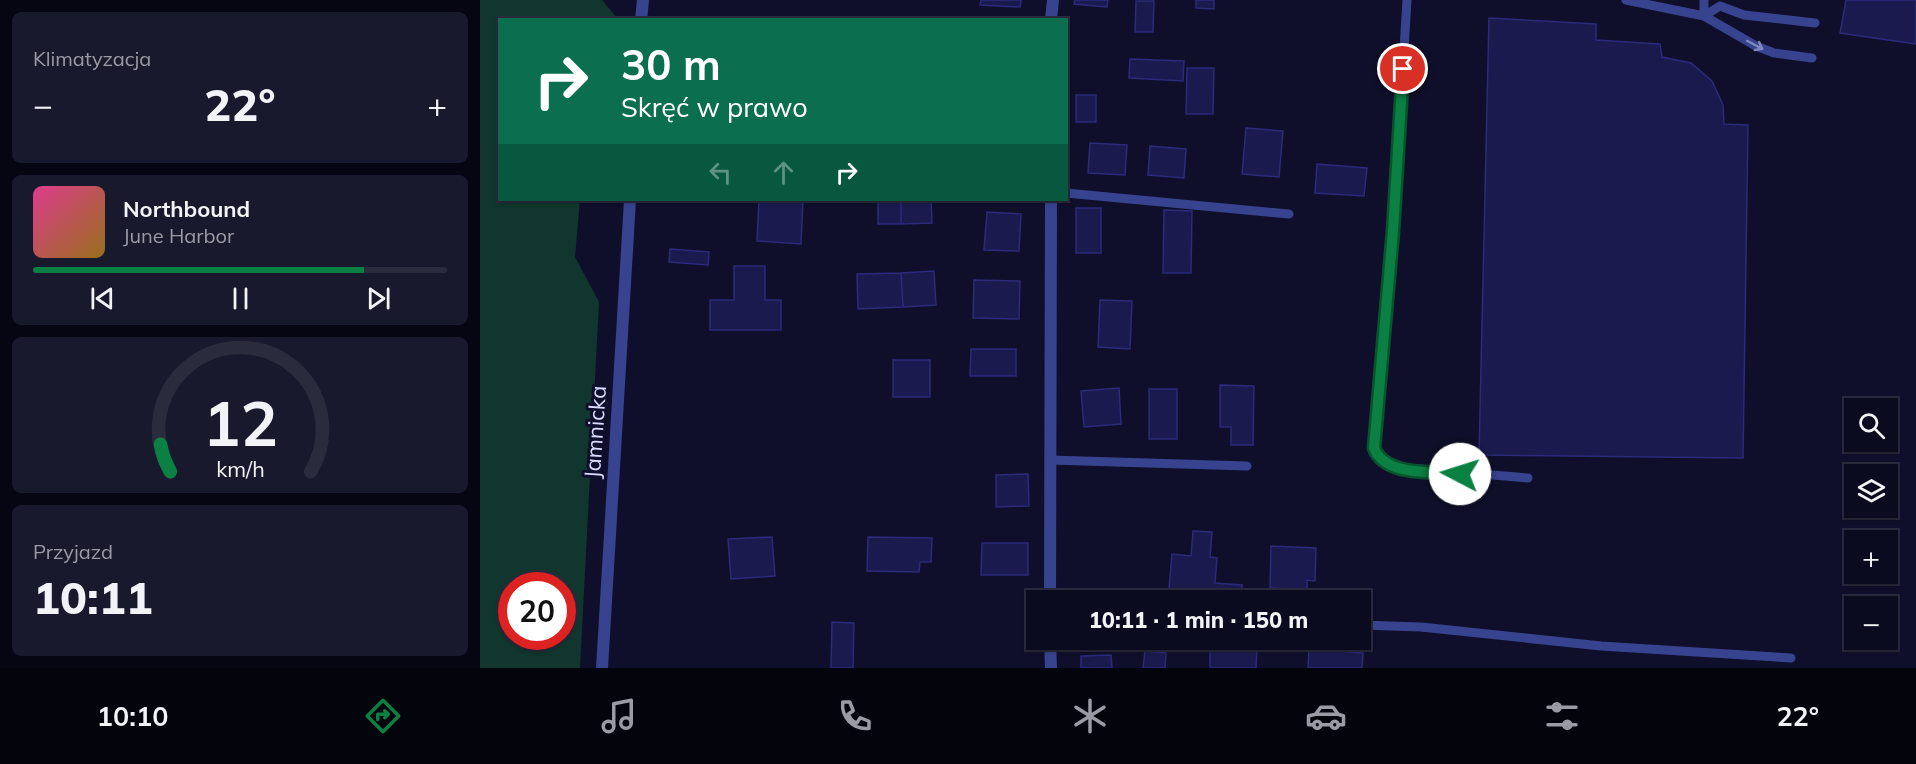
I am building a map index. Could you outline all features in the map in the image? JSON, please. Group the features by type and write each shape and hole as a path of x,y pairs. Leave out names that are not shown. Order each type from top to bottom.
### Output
{"street":[{"path":"641,18 643,0"},
{"path":"1051,18 1053,0"},
{"name":"Jamnicka","path":"602,668 630,201"},
{"path":"1050,590 1051,201"},
{"path":"1050,650 1051,668"}],"lane":[{"path":"1407,0 1393,231 1374,448 1382,462 1395,467 1528,478"},
{"path":"1626,0 1650,2 1704,16 1765,50 1812,58"},
{"path":"1704,0 1704,16"},
{"path":"1704,16 1720,6 1744,15 1815,22"},
{"path":"1068,193 1289,214"},
{"path":"1050,460 1247,466"},
{"path":"1371,625 1421,627 1601,646 1791,658"}],"green space":[{"path":"480,0 602,0 617,18 498,18 498,201 580,201 575,257 599,302 580,668 480,668"}],"building":[{"path":"981,0 1021,0 1020,7 980,5"},
{"path":"1075,0 1108,0 1107,7 1074,4"},
{"path":"1196,0 1214,0 1214,9 1196,8"},
{"path":"1846,0 1916,0 1916,44 1840,33"},
{"path":"1136,1 1154,1 1153,32 1135,32"},
{"path":"1489,18 1596,24 1596,40 1660,44 1662,57 1691,63 1712,81 1723,105 1724,124 1748,125 1743,458 1479,455"},
{"path":"1130,59 1184,61 1183,81 1129,78"},
{"path":"1187,68 1214,68 1213,114 1186,114"},
{"path":"1076,95 1096,95 1096,122 1076,122"},
{"path":"1246,128 1283,131 1279,177 1242,174"},
{"path":"1090,143 1127,145 1125,175 1088,173"},
{"path":"1150,146 1186,149 1184,178 1148,175"},
{"path":"1317,164 1367,168 1364,196 1315,193"},
{"path":"759,201 803,201 801,244 757,241"},
{"path":"878,201 901,201 901,224 878,224"},
{"path":"901,201 931,201 932,223 901,224"},
{"path":"1076,208 1101,208 1101,253 1076,253"},
{"path":"1164,210 1192,211 1191,273 1163,273"},
{"path":"987,212 1021,214 1019,251 984,250"},
{"path":"670,249 709,252 708,265 669,262"},
{"path":"734,266 765,266 765,300 781,300 781,330 710,330 710,300 734,300"},
{"path":"934,271 936,305 903,307 901,273"},
{"path":"901,273 903,307 858,309 857,274"},
{"path":"974,280 1020,281 1019,319 973,318"},
{"path":"1100,300 1132,301 1130,349 1098,347"},
{"path":"971,349 1016,349 1016,376 970,376"},
{"path":"893,360 930,360 930,397 893,397"},
{"path":"1220,385 1254,386 1253,445 1231,445 1231,427 1220,427"},
{"path":"1119,388 1121,424 1084,427 1081,391"},
{"path":"1149,389 1177,389 1177,439 1149,439"},
{"path":"1028,474 1029,506 996,507 996,475"},
{"path":"1193,531 1212,532 1210,557 1217,558 1215,583 1242,585 1241,590 1169,590 1172,554 1191,556"},
{"path":"772,537 775,576 731,579 728,539"},
{"path":"868,537 932,538 931,562 920,562 919,572 867,571"},
{"path":"982,543 1028,543 1028,575 981,575"},
{"path":"1271,546 1316,548 1315,581 1307,580 1307,590 1270,588"},
{"path":"832,622 854,623 853,668 831,668"},
{"path":"1210,650 1257,650 1256,668 1210,668"},
{"path":"1309,650 1363,653 1362,668 1308,668"},
{"path":"1145,651 1166,653 1165,668 1143,668"},
{"path":"1111,655 1112,668 1081,668 1081,656"}],"route":[{"path":"1403,69 1393,231 1374,448 1382,462 1395,467 1460,474"}]}
